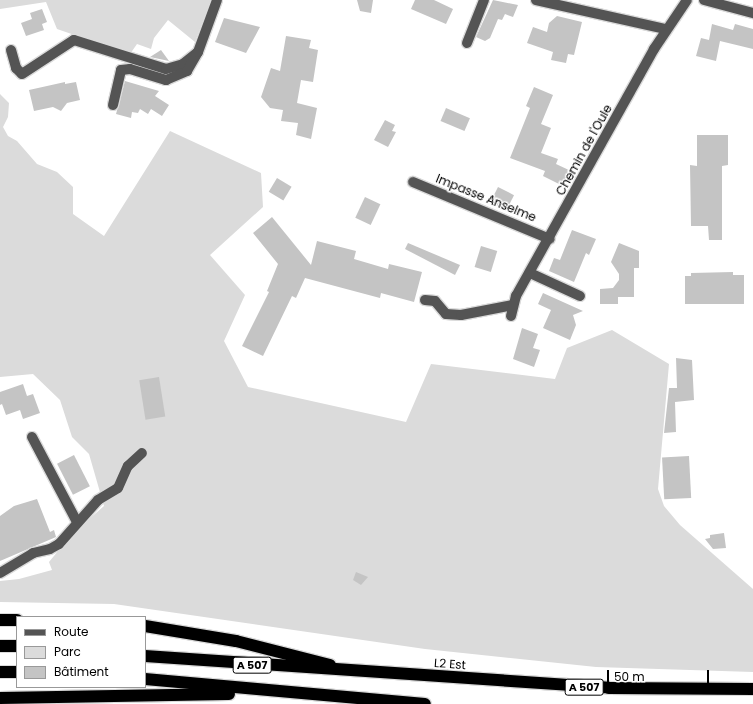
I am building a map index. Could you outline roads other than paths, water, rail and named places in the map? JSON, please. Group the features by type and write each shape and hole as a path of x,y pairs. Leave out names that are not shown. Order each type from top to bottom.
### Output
{"highway":[{"path":"0,620 16,620"},
{"path":"146,626 236,640 359,672"},
{"path":"0,646 16,646"},
{"name":"L2 Est","path":"146,656 359,672 609,688 753,688"},
{"path":"0,672 16,672"},
{"name":"A 507","path":"146,679 274,692 425,704"},
{"path":"0,698 274,692"}],"street":[{"path":"113,105 121,70 130,69 166,80 176,78 187,71 198,52 217,0"},
{"path":"467,43 484,0"},
{"path":"536,0 666,29"},
{"name":"Chemin de l'Oule","path":"511,316 516,296 550,239 666,29 687,0"},
{"path":"704,0 753,13"},
{"path":"11,50 16,68 22,74 74,40 166,69 182,64 198,52"},
{"name":"Impasse Anselme","path":"413,182 550,239"},
{"path":"530,273 580,296"},
{"path":"425,300 435,301 446,314 461,315 514,305"},
{"path":"32,437 77,522"},
{"path":"0,574 33,553 50,549 59,544 98,500 118,488 128,466 142,453"}]}
